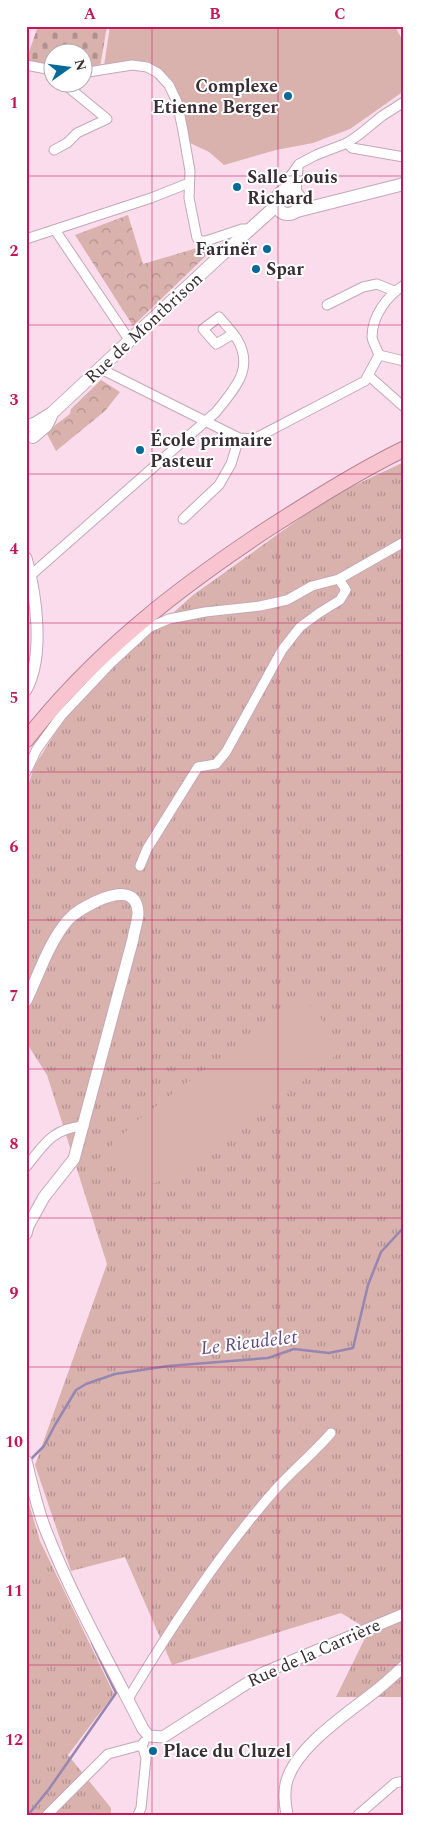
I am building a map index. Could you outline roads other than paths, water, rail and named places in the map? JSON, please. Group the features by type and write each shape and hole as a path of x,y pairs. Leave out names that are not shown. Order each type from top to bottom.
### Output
{"highway":[{"path":"26,728 45,704 123,627 217,554 326,482 404,440"},
{"path":"26,740 66,692 100,658 136,625 186,585 325,492 369,466 404,449"}],"main road":[{"path":"314,206 293,193 277,197 280,210 290,214 314,206 404,184"},
{"path":"293,193 300,204 296,211"},
{"name":"Rue de Montbrison","path":"235,244 252,228 280,210"},
{"name":"Rue de Montbrison","path":"26,448 29,430 46,426 52,413 217,259 280,210"}],"street":[{"path":"26,65 42,70"},
{"path":"92,71 132,65 147,67 158,73 169,85 177,102 188,163 190,198 197,238 201,241 206,241 242,229 252,228"},
{"path":"54,150 67,143 77,133 107,119 74,92"},
{"path":"293,193 298,164 347,143 404,102"},
{"path":"347,143 352,148 404,157"},
{"path":"26,239 143,201 189,183"},
{"path":"55,230 130,341"},
{"path":"326,305 363,287 378,284 394,292"},
{"path":"101,369 239,438 254,439 365,381 379,355 372,339 374,319 394,292 404,285"},
{"path":"31,575 207,421 230,394 244,370 244,355 233,334"},
{"path":"379,355 404,361"},
{"path":"369,376 404,407"},
{"path":"183,519 219,485 231,464 239,438"},
{"path":"26,772 37,749 61,716 111,663 150,627 169,619 205,612 260,606 287,600 312,586 339,579 404,542"},
{"path":"26,558 31,575 37,614 34,667 26,690"},
{"path":"140,866 147,849 198,767 216,764 226,752 282,650 300,627 340,600 346,590 339,579"},
{"path":"26,1001 55,940 69,919 84,908 110,895 122,893 129,896 136,903 138,913 133,940 74,1159 44,1197 28,1226 26,1234"},
{"path":"26,1167 53,1134 70,1127 84,1126"},
{"path":"128,1699 177,1619 234,1541 276,1489 319,1448 331,1433"},
{"path":"27,1464 45,1529 83,1612 143,1730 146,1758 141,1808 138,1815"},
{"name":"Rue de la Carrière","path":"145,1741 163,1737 263,1673 404,1614"},
{"path":"287,1815 285,1802 286,1784 299,1758 322,1734 380,1688 404,1666"},
{"path":"47,1815 108,1754 145,1741"},
{"path":"358,1815 395,1783 404,1781"}],"waterway":[{"name":"Le Rieudelet","path":"30,1460 44,1446 76,1390 86,1384 115,1374 168,1366 268,1358 294,1349 329,1353 353,1348 368,1285 381,1252 404,1227"},
{"name":"Le Rieudelet","path":"28,1815 49,1789 116,1693 92,1643"}],"place":[{"name":"Complexe Etienne Berger","path":"288,96"},
{"name":"Salle Louis Richard","path":"237,187"},
{"name":"Farinër","path":"267,249"},
{"name":"Spar","path":"256,269"},
{"name":"École primaire Pasteur","path":"140,450"},
{"name":"Place du Cluzel","path":"153,1751"}]}
